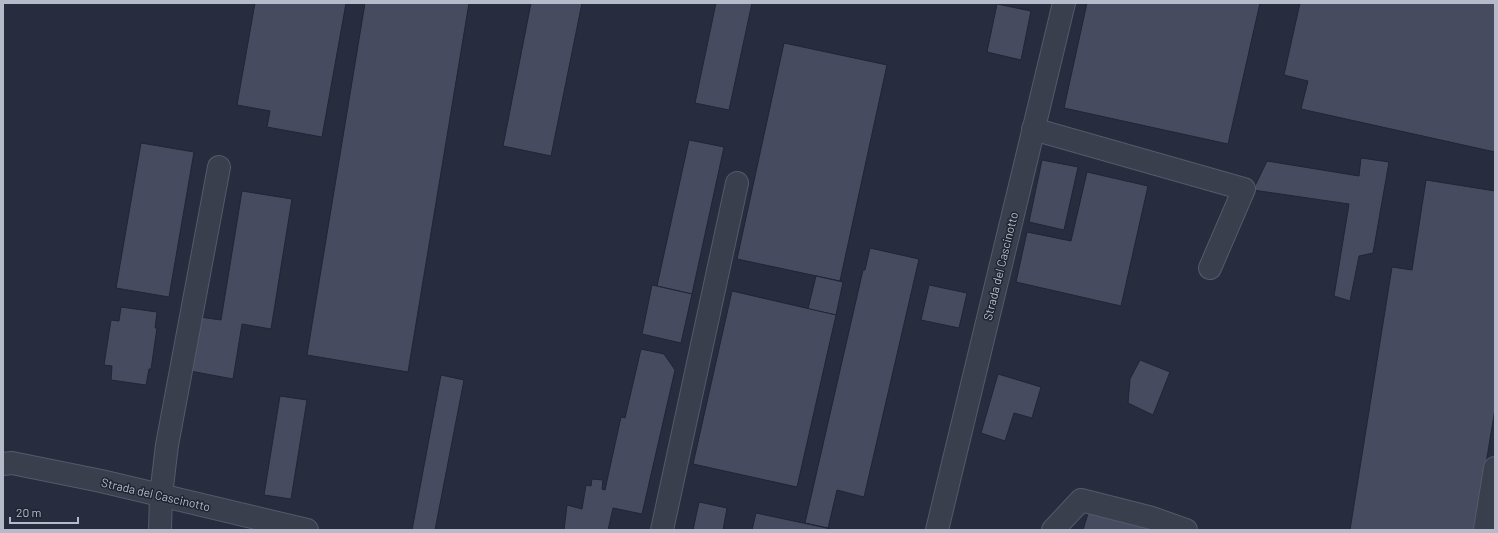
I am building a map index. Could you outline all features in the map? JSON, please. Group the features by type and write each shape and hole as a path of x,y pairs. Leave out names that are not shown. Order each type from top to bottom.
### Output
{"street":[{"name":"Strada del Cascinotto","path":"937,530 1064,3"},
{"path":"1033,129 1244,189 1210,268"},
{"path":"160,530 161,495 167,445 219,167"},
{"path":"662,530 737,183"},
{"name":"Strada del Cascinotto","path":"3,464 12,463 101,481 307,530"},
{"path":"1485,530 1495,468"},
{"path":"1053,530 1081,500 1152,518 1186,530"}],"building":[{"path":"255,3 346,3 322,137 267,127 270,111 237,105"},
{"path":"365,3 469,3 408,372 307,355"},
{"path":"531,3 582,3 551,156 503,146"},
{"path":"716,3 752,3 729,110 695,103"},
{"path":"1087,3 1260,3 1228,144 1064,108"},
{"path":"1300,3 1495,3 1495,152 1301,109 1308,81 1284,75"},
{"path":"997,4 1031,11 1021,60 987,52"},
{"path":"784,43 887,65 840,281 737,259"},
{"path":"689,140 724,147 692,294 657,286"},
{"path":"141,143 194,152 169,297 116,288"},
{"path":"1361,158 1389,162 1373,253 1359,256 1350,301 1334,296 1349,204 1253,190 1267,161 1359,176"},
{"path":"1042,160 1078,167 1064,230 1029,222"},
{"path":"1087,172 1148,186 1121,306 1016,282 1027,232 1071,241"},
{"path":"1426,180 1495,191 1495,409 1475,530 1350,530 1392,267 1412,270"},
{"path":"242,191 292,199 271,329 242,324 233,379 190,371 200,317 221,320"},
{"path":"870,248 919,259 864,497 837,490 828,528 805,523 863,270 865,270"},
{"path":"816,276 843,282 836,315 808,309"},
{"path":"652,285 692,294 681,343 642,334"},
{"path":"929,285 967,293 959,328 921,320"},
{"path":"732,291 836,315 797,487 693,464"},
{"path":"121,307 157,312 155,328 157,328 151,369 149,369 146,385 111,380 112,366 104,365 111,320 119,321"},
{"path":"641,349 664,354 675,370 642,514 613,508 608,530 564,530 567,505 582,509 586,485 591,486 592,479 603,480 602,489 605,490 621,417 625,418"},
{"path":"1140,360 1170,372 1153,415 1128,403 1130,379"},
{"path":"998,374 1041,387 1032,418 1014,413 1005,441 981,433"},
{"path":"441,375 464,380 435,530 412,530"},
{"path":"280,396 307,400 291,499 264,495"},
{"path":"699,502 727,508 723,530 693,530"},
{"path":"1089,510 1156,530 1083,530"},
{"path":"756,513 831,529 831,530 752,530"}]}
